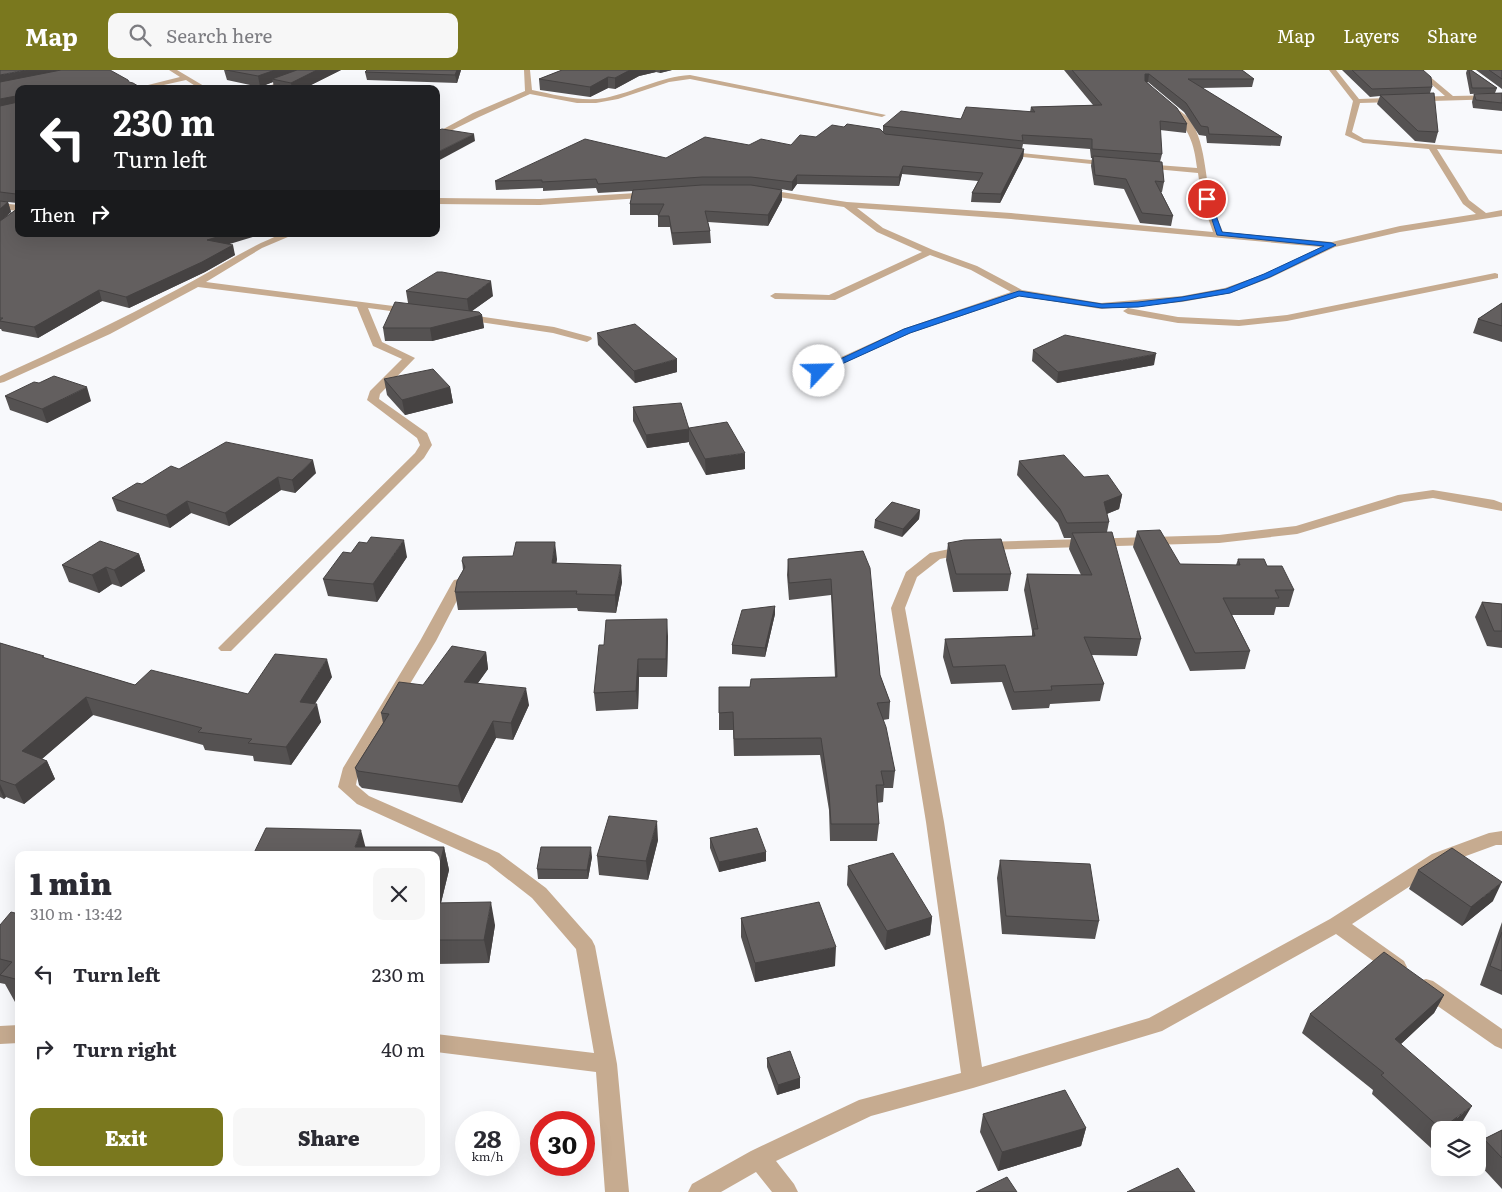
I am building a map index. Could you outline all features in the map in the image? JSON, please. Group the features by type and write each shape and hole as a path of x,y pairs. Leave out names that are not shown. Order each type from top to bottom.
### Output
{"street":[{"path":"172,70 199,85"},
{"path":"276,85 320,70"},
{"path":"527,70 529,92"},
{"path":"1331,70 1357,102"},
{"path":"1418,70 1452,99"},
{"path":"440,134 476,115 529,92 591,102 605,100 669,79 690,77 882,115"},
{"path":"154,85 187,78"},
{"path":"1357,102 1502,98"},
{"path":"1357,102 1348,133 1355,138 1383,143 1502,152"},
{"path":"1167,103 1180,115 1199,145 1209,209 1220,234"},
{"path":"1432,147 1466,202 1484,215"},
{"path":"994,151 1119,164"},
{"path":"1137,166 1202,171"},
{"path":"751,191 847,205 1011,216 1332,245"},
{"path":"440,201 540,202 665,194"},
{"path":"847,205 880,230 930,252 974,268 1019,293 1178,320 1239,322 1287,318 1495,276"},
{"path":"0,206 15,212"},
{"path":"1102,306 1147,303 1228,291 1267,276 1332,245 1400,229 1502,213"},
{"path":"0,380 106,332 196,284 259,246 282,237"},
{"path":"775,296 831,298 930,252"},
{"path":"196,284 427,313"},
{"path":"819,371 907,331 1019,293"},
{"path":"226,648 420,455 426,445 423,436 373,400 378,389 409,358 377,344 361,304"},
{"path":"456,316 539,327 587,339"},
{"path":"973,1079 935,822 898,608 910,575 935,556 984,546 1219,539 1297,530 1403,498 1433,494 1474,500 1502,508"},
{"path":"459,583 428,640 351,768 347,787 363,800 493,858 539,893 585,946 606,1064 618,1192"},
{"path":"700,1192 759,1158 867,1107 973,1079 1154,1025 1337,924 1438,859 1495,838 1502,838"},
{"path":"1337,924 1502,1040"},
{"path":"0,1035 15,1034"},
{"path":"440,1043 606,1064"},
{"path":"759,1158 786,1192"}],"building":[{"path":"0,70 26,70 0,75"},
{"path":"61,70 110,70 136,85 15,85 15,96 0,99 0,82"},
{"path":"226,70 275,70 258,76"},
{"path":"297,70 317,70 291,83 272,79"},
{"path":"367,70 457,70 455,75 365,72"},
{"path":"562,70 630,70 615,78 608,77 590,87 539,79"},
{"path":"1072,70 1242,70 1254,79 1188,79 1282,137 1209,134 1208,127 1201,126 1186,103 1149,74 1145,74 1145,81 1177,108 1187,124 1160,121 1162,154 1092,149 1092,139 1022,135 1023,141 883,126 901,111 961,119 966,107 1035,112 1031,107 1102,105"},
{"path":"1352,70 1423,70 1431,77 1432,87 1372,89"},
{"path":"1469,70 1471,70 1497,88 1472,88"},
{"path":"1489,70 1502,70 1502,79"},
{"path":"1434,93 1438,132 1418,131 1380,95"},
{"path":"1502,93 1502,103 1476,100 1474,94"},
{"path":"15,103 15,194 0,192 0,106"},
{"path":"847,124 880,129 885,134 1024,149 1001,194 972,193 983,173 903,166 899,177 797,175 792,182 751,177 702,177 598,184 596,179 542,182 542,180 495,181 585,139 666,158 705,137 749,145 761,139 791,145 800,135 816,137 832,125 844,127"},
{"path":"442,129 474,134 440,151 440,130"},
{"path":"1093,156 1162,162 1164,182 1155,181 1173,216 1142,213 1126,179 1095,175"},
{"path":"702,185 751,185 782,190 768,215 705,211 710,231 672,233 669,216 658,216 664,204 630,204 633,190"},
{"path":"0,201 8,202 0,209"},
{"path":"15,210 15,237 217,237 207,240 233,245 202,262 126,297 99,290 34,327 0,321 3,318 0,318 0,221"},
{"path":"437,272 491,281 467,299 406,291"},
{"path":"395,302 479,312 482,315 430,328 383,328"},
{"path":"1502,303 1502,326 1478,319"},
{"path":"635,324 677,359 634,371 597,333"},
{"path":"1065,335 1156,354 1058,372 1033,350"},
{"path":"433,369 450,387 402,400 384,379"},
{"path":"54,376 87,387 42,409 5,396 34,382 39,383"},
{"path":"681,403 689,429 646,435 633,407"},
{"path":"727,422 745,453 705,459 689,428"},
{"path":"226,442 313,460 292,480 278,477 225,513 187,501 166,515 112,498 137,483 142,484 171,466 179,469"},
{"path":"1064,455 1084,477 1108,475 1122,495 1104,502 1109,522 1067,523 1060,509 1019,461"},
{"path":"892,502 920,510 903,529 875,520"},
{"path":"1160,530 1180,564 1240,565 1238,559 1264,559 1267,566 1282,566 1294,590 1275,590 1279,598 1223,598 1250,651 1195,653 1137,531"},
{"path":"1112,532 1141,639 1084,637 1104,684 1051,686 1052,690 1014,692 1005,665 953,667 945,639 1035,636 1033,629 1038,629 1027,574 1092,575 1072,533"},
{"path":"371,537 404,540 373,584 323,579 343,552 351,553 359,542 367,543"},
{"path":"1001,539 1011,574 956,574 948,543 964,540"},
{"path":"100,541 139,554 114,570 106,567 92,575 62,565"},
{"path":"516,542 555,542 552,563 621,565 615,595 576,594 577,591 455,592 457,581 465,567 462,561 463,557 513,556"},
{"path":"863,551 870,568 880,675 890,702 877,703 886,727 895,771 881,771 884,785 876,785 879,824 831,824 829,792 821,738 734,739 733,712 719,713 719,687 750,687 751,679 837,677 831,579 789,583 788,559"},
{"path":"1482,602 1502,604 1502,631 1494,631"},
{"path":"775,606 765,648 732,645 742,610"},
{"path":"667,619 666,659 638,659 636,691 594,693 599,645 604,645 606,620"},
{"path":"0,643 135,685 151,670 248,694 275,654 327,659 300,702 317,704 286,747 248,743 252,739 198,732 202,728 86,697 22,751 47,761 15,785 0,780"},
{"path":"452,646 486,652 464,682 526,688 511,723 493,721 458,786 358,771 355,768 389,714 381,713 399,682 423,685"},
{"path":"609,816 657,821 646,861 597,856"},
{"path":"266,828 361,830 355,847 444,847 440,864 440,851 255,851"},
{"path":"757,828 766,852 719,862 710,838"},
{"path":"541,847 591,847 587,870 537,869"},
{"path":"1452,848 1502,882 1471,907 1418,870"},
{"path":"893,853 932,917 887,931 848,866"},
{"path":"1000,860 1090,864 1099,921 1006,916"},
{"path":"491,902 484,940 440,940 440,903"},
{"path":"819,902 836,947 755,963 741,918"},
{"path":"11,912 15,913 15,979 0,975 12,962 0,959 0,925"},
{"path":"1502,932 1502,971 1490,966"},
{"path":"1384,952 1444,995 1395,1039 1472,1106 1452,1121 1432,1121 1381,1075 1384,1073 1310,1014"},
{"path":"790,1051 800,1078 778,1085 767,1058"},
{"path":"1065,1090 1086,1128 1002,1152 983,1114"},
{"path":"1502,1130 1502,1158 1486,1141 1486,1138"},
{"path":"1178,1168 1195,1192 1127,1192"},
{"path":"1007,1177 1017,1192 976,1192"}],"route":[{"path":"819,371 907,331 1019,293 1102,306 1182,299 1228,291 1267,276 1332,245 1220,234 1209,209 1207,199"}]}
